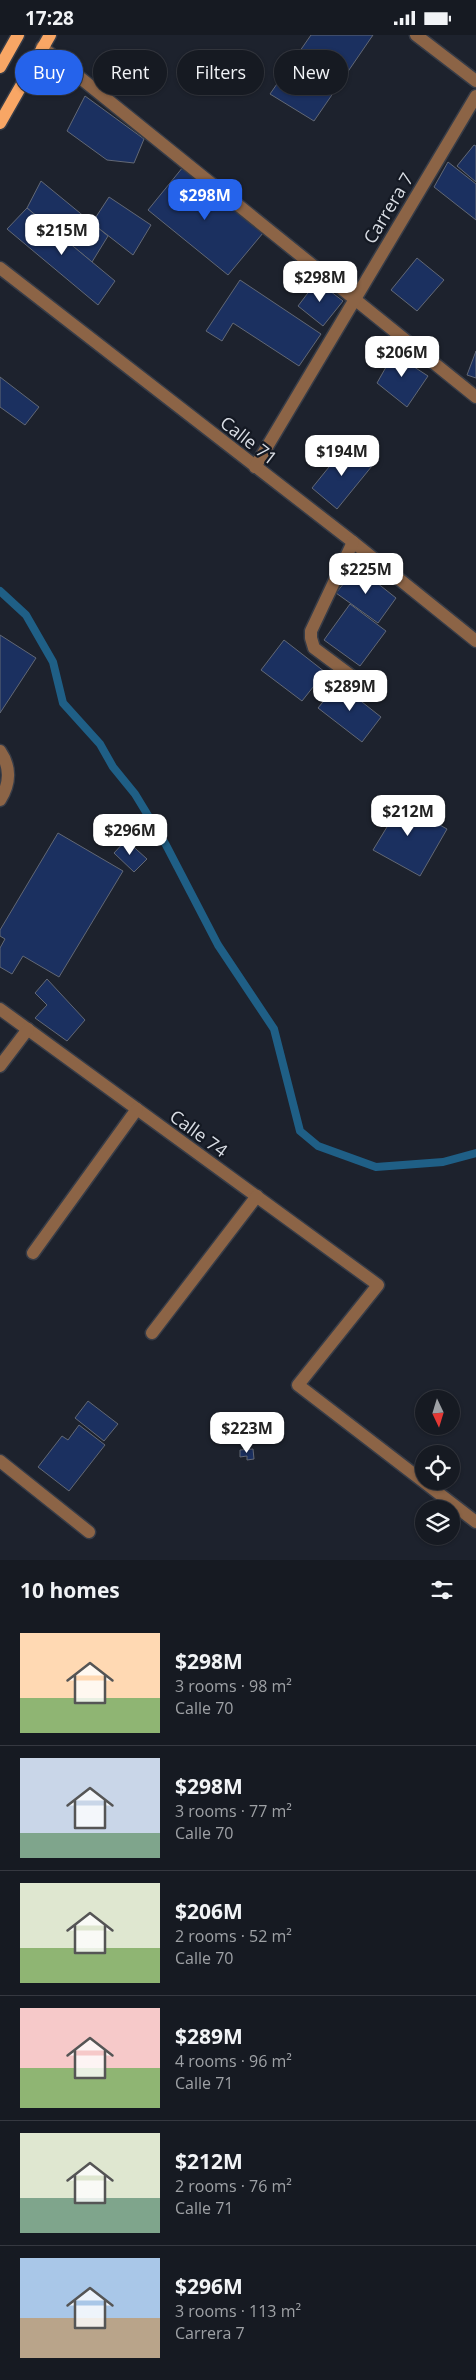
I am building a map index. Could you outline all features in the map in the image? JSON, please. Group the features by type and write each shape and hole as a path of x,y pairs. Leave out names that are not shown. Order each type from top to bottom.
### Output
{"main road":[{"path":"0,67 18,35"},
{"path":"0,123 50,35"}],"street":[{"path":"416,35 476,81"},
{"path":"42,47 353,300 476,397"},
{"name":"Carrera 7","path":"255,467 476,96"},
{"name":"Calle 71","path":"0,268 353,542 476,641"},
{"path":"353,542 311,631 311,638 314,647 373,692"},
{"path":"0,751 8,763 6,789 0,800"},
{"name":"Calle 74","path":"0,1009 378,1285 298,1385 476,1522"},
{"path":"0,1066 28,1029"},
{"path":"33,1253 137,1109"},
{"path":"152,1333 257,1197"},
{"path":"0,1461 89,1532"}],"building":[{"path":"311,35 373,35 348,71 348,50 301,50"},
{"path":"274,88 274,95 332,95 314,121 270,94"},
{"path":"85,96 144,139 134,163 107,160 67,131"},
{"path":"474,145 476,146 476,182 457,166"},
{"path":"448,162 476,184 476,220 434,187"},
{"path":"183,167 263,233 228,275 148,210"},
{"path":"41,181 108,236 92,262 27,208"},
{"path":"109,197 151,225 133,255 92,223"},
{"path":"27,208 115,281 98,305 7,229"},
{"path":"417,258 444,280 417,311 391,290"},
{"path":"240,280 321,334 299,366 233,323 222,341 206,331"},
{"path":"317,281 343,301 323,326 298,306"},
{"path":"399,344 406,349 405,361 428,376 407,407 377,383"},
{"path":"476,351 476,378 467,375"},
{"path":"0,377 39,407 25,425 0,407"},
{"path":"346,446 372,466 337,509 312,488"},
{"path":"357,567 396,598 378,623 336,593"},
{"path":"350,604 386,631 360,666 324,640"},
{"path":"0,635 36,658 0,713"},
{"path":"284,640 325,672 302,701 261,670"},
{"path":"338,683 381,717 362,742 318,708"},
{"path":"388,796 447,829 420,876 373,850 390,822 377,815"},
{"path":"58,833 123,871 59,977 23,956 12,974 0,967 0,948 5,939 0,936 0,930"},
{"path":"126,840 147,859 134,872 114,853"},
{"path":"47,979 85,1020 67,1041 35,1018 47,1005 35,993"},
{"path":"88,1401 118,1424 104,1441 75,1418"},
{"path":"79,1425 105,1445 69,1491 38,1467 62,1436 68,1440"},
{"path":"253,1449 254,1459 247,1460 247,1456 240,1457 240,1450"}],"waterway":[{"path":"0,591 26,615 53,662 63,703 100,744 113,767 135,794 166,845 218,945 274,1029 300,1131 318,1146 376,1167 443,1162 476,1153"}]}
